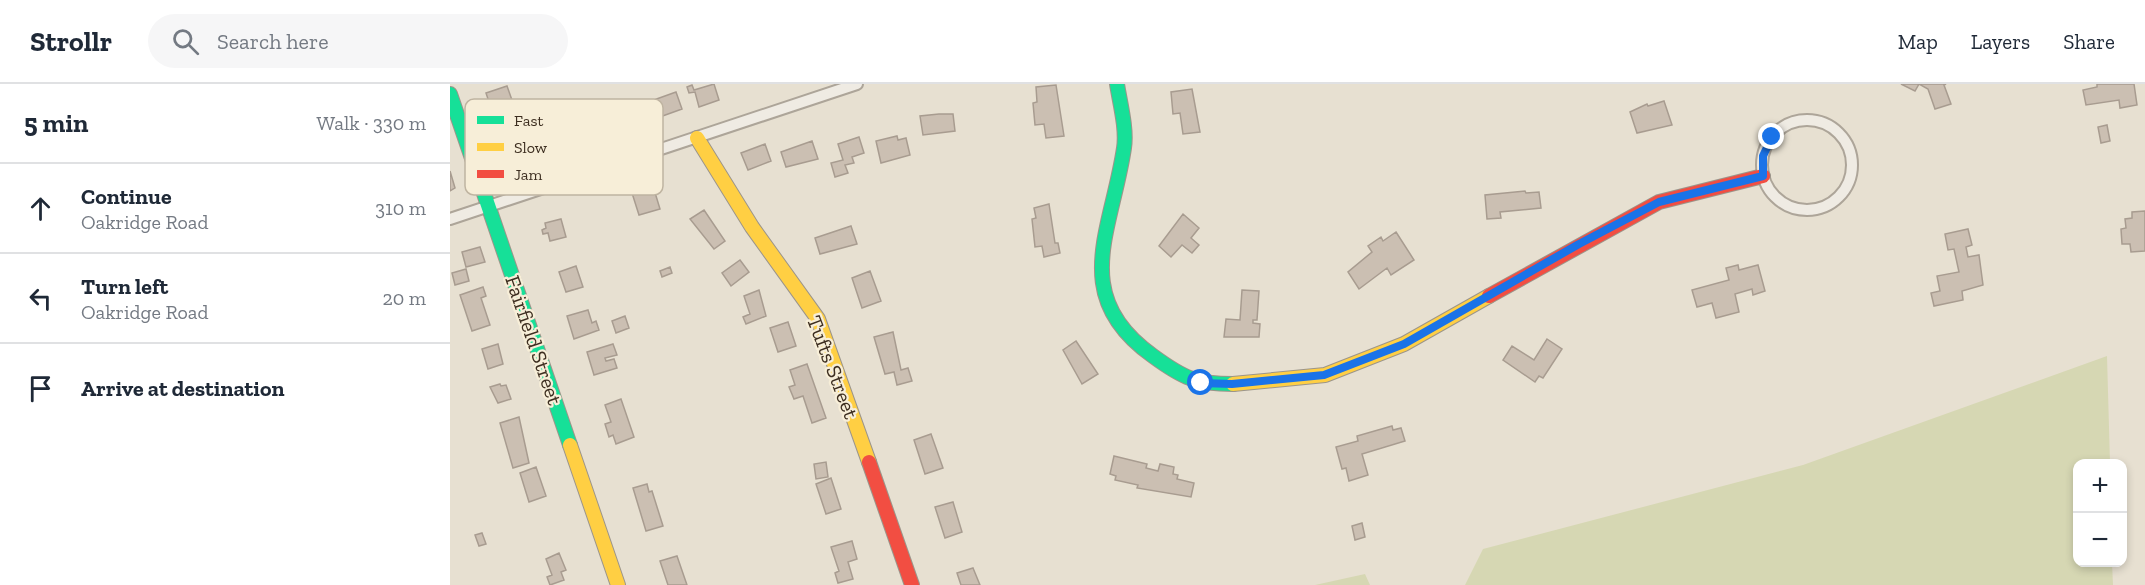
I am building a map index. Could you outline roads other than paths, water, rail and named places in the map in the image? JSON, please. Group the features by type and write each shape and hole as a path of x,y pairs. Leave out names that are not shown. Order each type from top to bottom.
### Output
{"street":[{"path":"663,149 857,84"},
{"path":"1117,84 1125,145 1100,260 1108,306 1133,342 1175,372 1201,383 1232,384 1324,375 1404,344 1579,244 1659,202 1763,176"},
{"name":"Fairfield Street","path":"450,94 465,137"},
{"path":"1813,120 1832,127 1844,138 1852,154 1852,172 1846,190 1831,204 1816,210 1800,210 1781,202 1770,191 1763,176 1763,156 1769,141 1783,127 1798,121 1813,120"},
{"name":"Tufts Street","path":"697,138 752,227 818,319 912,585"},
{"name":"Fairfield Street","path":"485,195 618,585"},
{"path":"450,219 523,195"}]}
